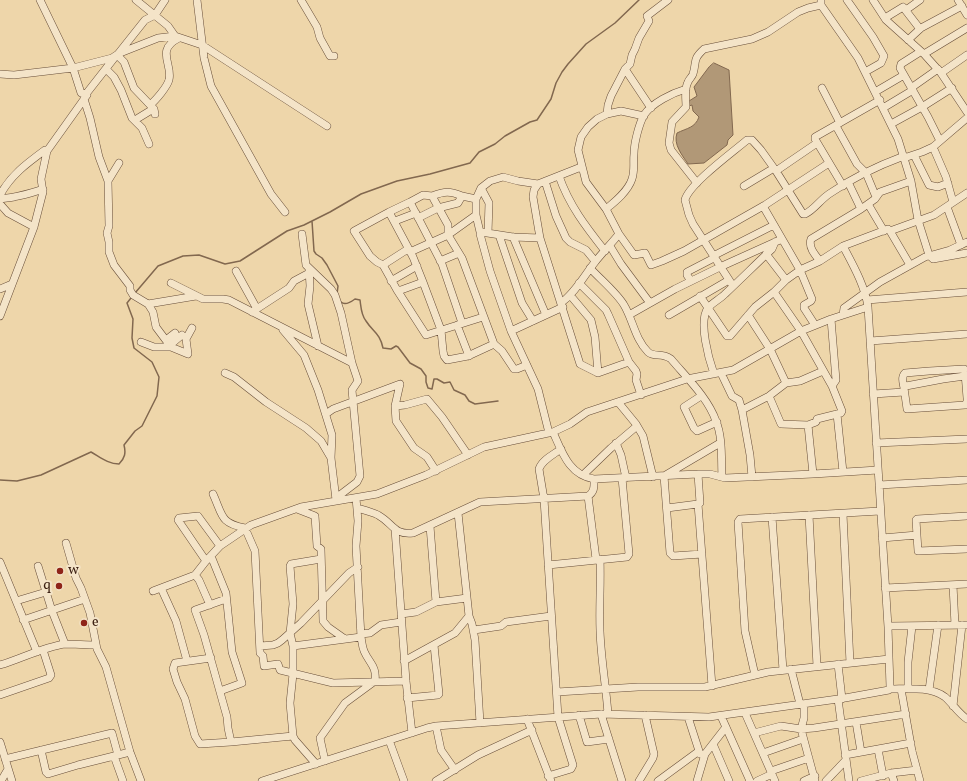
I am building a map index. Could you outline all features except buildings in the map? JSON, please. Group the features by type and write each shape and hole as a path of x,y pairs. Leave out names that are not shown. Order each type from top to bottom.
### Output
{"street":[{"path":"40,0 73,68 81,93 85,97 98,157 108,181 109,226 107,233 109,252 114,265 130,286 130,290 133,295 148,304 153,312 156,327 169,344 188,354 186,339 192,328"},
{"path":"136,0 168,26 177,37"},
{"path":"0,316 34,227 43,189 41,179 47,151 106,69 145,20 155,15 165,0"},
{"path":"197,0 205,64 211,86 272,194 285,212"},
{"path":"301,0 317,27 320,38 330,56 334,56"},
{"path":"607,114 611,96 625,69 630,64 639,38 649,21 647,16 668,0"},
{"path":"847,0 873,37 884,56 881,63 865,72"},
{"path":"873,0 892,27 908,40 940,71 967,112"},
{"path":"906,10 918,0"},
{"path":"697,183 671,150 669,143 672,122 686,107 686,89 692,75 694,60 704,48 752,39 768,32 798,12 821,2 855,53 891,124 904,157 911,181 918,220 929,256 933,259 967,253"},
{"path":"908,40 920,29 960,3 967,15"},
{"path":"885,18 903,8 920,29"},
{"path":"940,141 900,66 967,28"},
{"path":"0,74 14,75 73,68 96,63 158,38 177,37 202,45 327,126"},
{"path":"135,120 153,109 169,79 166,60 168,49 171,42 177,37"},
{"path":"117,55 124,62 134,88 153,109"},
{"path":"883,108 967,55"},
{"path":"106,69 117,83 132,118 142,128 150,144"},
{"path":"625,69 651,108"},
{"path":"875,92 904,75"},
{"path":"822,88 857,164 866,173 876,196"},
{"path":"891,124 952,88"},
{"path":"606,209 619,198 632,180 635,146 644,116 651,108 670,94 686,89"},
{"path":"861,209 815,140 817,135 880,100"},
{"path":"644,116 621,111 607,114 597,119 581,136 578,150 581,167 586,182 606,209 619,234 634,255 645,253 650,265 662,261 788,192 829,163"},
{"path":"731,283 688,215 685,200 697,183 750,139 761,150 803,214 805,214 827,195 876,167 914,155 933,147 967,118"},
{"path":"744,186 775,170 817,143"},
{"path":"153,591 195,575 220,546 245,528 297,509 336,500 377,494 436,471 489,446 551,432 570,424 587,412 687,379 732,370 801,331 843,315 867,300 880,282 929,256 964,244 950,204 948,183 933,147"},
{"path":"0,195 5,185 21,168 45,150 47,151"},
{"path":"914,155 929,185 938,187 948,183"},
{"path":"108,181 119,163"},
{"path":"581,167 538,184 503,177 490,181 482,188 476,199 476,215 484,233 490,271 511,330 539,394 551,432 570,466 587,478 594,479 698,474 710,474 722,477 752,477 878,470"},
{"path":"559,176 571,204 585,226 622,264 650,303"},
{"path":"545,181 556,216 566,238 570,242 586,250 595,261"},
{"path":"820,261 810,246 811,239 861,209 884,191 911,181"},
{"path":"538,184 534,190 533,197 540,238 580,364 598,373 629,362"},
{"path":"482,188 489,203 484,233"},
{"path":"0,199 28,194 43,189"},
{"path":"476,199 450,192 432,196 423,195 354,231 370,256 383,265 391,281 426,335 483,317"},
{"path":"700,296 727,336 730,336 758,304 800,270 820,261 843,246 934,215 967,194"},
{"path":"432,196 448,225 448,235 459,253 494,344 502,351 514,369 527,365"},
{"path":"395,221 417,216 438,208 458,203 462,196"},
{"path":"410,202 440,261 469,356"},
{"path":"0,204 8,213 34,227"},
{"path":"868,204 910,265"},
{"path":"763,206 800,270 812,299 804,305 804,308 815,326"},
{"path":"389,212 395,221 423,282 441,330 442,351 447,360 469,356 494,344"},
{"path":"383,265 409,251 448,235 476,215"},
{"path":"691,281 687,275 687,272 774,225"},
{"path":"484,233 513,237 540,238"},
{"path":"302,234 306,265 309,271 310,286 308,304 318,346"},
{"path":"511,330 533,321 562,305 595,261 619,234"},
{"path":"499,235 522,303 533,321"},
{"path":"513,237 546,314"},
{"path":"629,315 720,266 782,239"},
{"path":"752,477 749,449 739,400 732,396 717,374 707,354 704,322 708,308 731,283 772,249 775,242"},
{"path":"843,246 867,300 888,627 890,689"},
{"path":"440,261 459,253"},
{"path":"766,254 786,280"},
{"path":"391,281 416,266"},
{"path":"590,268 624,304 640,340 649,353 652,355 666,356 671,359 712,412 717,422 722,477"},
{"path":"236,271 254,311"},
{"path":"254,311 290,288 294,282 309,271"},
{"path":"309,271 328,286 335,295 342,313 352,363 358,382 352,390 360,476 357,482 336,500"},
{"path":"397,290 423,282"},
{"path":"171,283 207,300 229,300 254,311 352,363"},
{"path":"579,283 606,310 629,362 636,370 636,380 641,394"},
{"path":"669,316 700,296 731,283"},
{"path":"0,289 12,284"},
{"path":"769,396 782,424 808,425 816,422 817,419 841,413 842,410 832,386 801,331 774,292"},
{"path":"843,315 844,308 867,300 967,292"},
{"path":"570,295 591,320 595,337 598,373"},
{"path":"148,304 196,296"},
{"path":"748,315 770,349 786,383"},
{"path":"831,319 836,380 832,386"},
{"path":"280,326 304,355 326,414 332,435 331,458 336,500"},
{"path":"141,342 154,347 169,344 178,334"},
{"path":"870,341 967,334"},
{"path":"742,410 769,396 786,383 800,381 823,371"},
{"path":"965,371 929,371 905,374 903,376 903,382 906,407 909,409 965,405 967,402"},
{"path":"872,394 904,390 906,386 943,378 965,371"},
{"path":"965,371 967,398"},
{"path":"225,374 234,377 266,402 306,428 321,441 331,458"},
{"path":"326,414 333,409 399,384 401,386 395,406 395,417 397,424 414,448 427,457 436,471"},
{"path":"701,396 684,407 694,428 697,431 717,422"},
{"path":"395,406 405,405 424,398 427,399 442,417 468,455"},
{"path":"618,402 643,436 653,477"},
{"path":"837,414 843,472"},
{"path":"808,425 813,474"},
{"path":"583,475 616,443 637,426"},
{"path":"876,443 967,439"},
{"path":"548,565 598,559 624,558 629,554 624,478 621,455 616,443"},
{"path":"664,476 720,443"},
{"path":"528,719 549,778 572,769 558,717 544,500 539,469 540,465 561,450"},
{"path":"698,474 700,500 700,503 698,504 712,686"},
{"path":"664,476 670,553 673,556 702,554"},
{"path":"357,508 380,516 400,533 414,533 480,502 544,500 588,496 594,489 594,479"},
{"path":"879,485 967,480"},
{"path":"213,494 225,521 233,526 245,528"},
{"path":"588,496 598,559 601,590 600,629 606,689 604,714 609,739 622,781"},
{"path":"324,762 320,740 321,736 345,703 375,681 376,673 364,651 361,636 356,546 358,529 356,498"},
{"path":"667,508 698,504"},
{"path":"297,509 315,516 317,546 321,549 323,621 345,639"},
{"path":"755,675 745,631 738,522 740,519 880,511"},
{"path":"458,513 469,616 474,630 480,723"},
{"path":"843,514 850,663"},
{"path":"809,515 817,666"},
{"path":"220,546 198,516 179,518 178,520 208,559 226,593 232,652 242,683 220,691"},
{"path":"967,516 916,520 918,552 967,549"},
{"path":"772,517 783,670"},
{"path":"430,526 436,602"},
{"path":"245,528 255,551 260,653 264,666 278,664 280,670 333,682 406,681"},
{"path":"395,529 407,698 412,733"},
{"path":"882,538 917,535"},
{"path":"66,543 76,578 92,620 96,645 106,667 130,752 141,781"},
{"path":"316,764 293,736 290,703 293,674 293,646 290,633 293,604 290,564 321,559"},
{"path":"0,562 2,572 16,601 23,620 40,651 50,675 48,678 0,695"},
{"path":"38,566 65,644"},
{"path":"260,646 278,644 301,623 353,570 358,568"},
{"path":"195,575 199,580 210,605"},
{"path":"885,588 967,584"},
{"path":"953,585 961,625 953,706"},
{"path":"161,588 176,621 186,661"},
{"path":"16,601 46,592"},
{"path":"401,614 416,612 436,602 467,598"},
{"path":"23,620 85,599"},
{"path":"226,599 195,610 211,658 227,717 231,742"},
{"path":"404,661 455,634 469,616"},
{"path":"474,630 501,626 506,622 552,616"},
{"path":"293,646 361,636 381,625 401,622"},
{"path":"929,690 938,625"},
{"path":"888,627 961,625"},
{"path":"912,626 904,689 906,714 911,743 920,781"},
{"path":"0,665 65,644 96,645"},
{"path":"407,698 439,694 434,645"},
{"path":"211,658 175,663 174,669 177,682 185,699 198,742 203,745 293,736"},
{"path":"556,692 638,687 699,688 768,672 889,659"},
{"path":"838,664 842,724 849,781"},
{"path":"791,669 802,704 804,718 801,729 815,779 804,781"},
{"path":"262,781 436,726 604,714 688,717 721,716 840,699 890,689 929,690 945,697 967,719"},
{"path":"745,713 773,775"},
{"path":"754,733 781,726 801,729 814,728 906,714"},
{"path":"579,715 587,742 609,739"},
{"path":"640,781 654,754 645,715"},
{"path":"721,716 750,781"},
{"path":"688,717 702,761"},
{"path":"856,722 861,752"},
{"path":"436,726 441,750 455,770"},
{"path":"697,781 705,754 726,727"},
{"path":"436,781 478,755 532,730"},
{"path":"5,759 112,733 122,781"},
{"path":"763,753 803,739"},
{"path":"389,740 404,781"},
{"path":"0,742 12,781"},
{"path":"826,781 846,757 861,752 911,743"},
{"path":"713,744 729,781"},
{"path":"878,749 883,776"},
{"path":"41,750 46,772 48,774 130,752"},
{"path":"658,781 699,751"},
{"path":"757,781 809,758"},
{"path":"1,781 8,769"},
{"path":"861,781 891,773 917,770"},
{"path":"891,773 894,781"}],"shaded area":[{"path":"714,63 729,70 733,135 728,140 727,145 704,163 688,164 677,145 677,133 690,127 697,121 699,117 693,111 692,105 689,106 689,101 697,96 694,87 709,67"}],"waterway":[{"path":"135,293 158,266 183,256 199,255 225,264 240,261 287,231 304,225 361,194 397,181 470,163 479,152 495,144 505,136 530,122 537,120 551,99 556,83 568,64 586,44 615,23 639,0"},
{"path":"312,221 314,251 327,265 338,286 337,294"},
{"path":"0,480 17,481 41,475 91,452 111,463 119,464 123,460 125,453 124,445 135,431 142,426 157,396 159,377 152,362 134,348 132,338 133,319 127,303 131,298"},
{"path":"341,302 346,304 355,299 360,300 364,319 378,336 383,348 391,349 396,346 398,347 410,363 421,369 426,376 428,388 432,389 434,379 437,379 444,383 450,382 454,390 465,395 469,401 475,404 498,401"}],"place":[{"name":"w","path":"60,571"},
{"name":"q","path":"59,586"},
{"name":"e","path":"84,623"}]}
